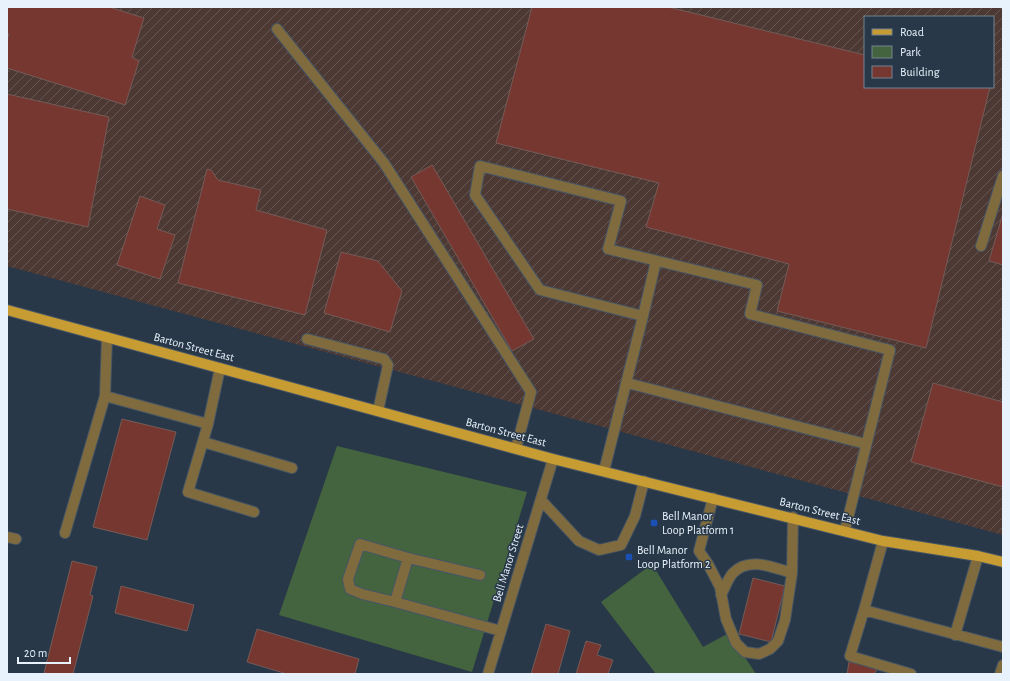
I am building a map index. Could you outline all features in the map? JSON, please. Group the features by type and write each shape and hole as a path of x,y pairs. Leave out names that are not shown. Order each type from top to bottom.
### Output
{"main road":[{"name":"Barton Street East","path":"7,310 553,459 883,540 978,556 1003,562"}],"street":[{"path":"277,29 384,163 531,392 516,448"},
{"path":"643,316 540,290 474,195 480,166 621,200 608,249 757,285 750,314 890,350 845,530"},
{"path":"981,246 1003,176"},
{"path":"604,471 656,261"},
{"path":"65,533 105,396 108,337"},
{"path":"307,339 384,359 388,366 378,411"},
{"path":"220,368 208,424 188,492 254,512"},
{"path":"626,383 866,444"},
{"path":"105,396 208,424"},
{"path":"203,442 292,468"},
{"name":"Bell Manor Street","path":"488,674 553,459"},
{"path":"540,500 579,541 599,550 621,545 635,516 644,481"},
{"path":"713,498 699,551 708,564 720,587 726,619 736,643 745,652 759,654 770,649 778,641 785,620 792,573 792,517"},
{"path":"883,540 850,656 911,674"},
{"path":"480,575 408,558 360,544 348,579 350,589 362,594 501,631"},
{"path":"955,635 978,556"},
{"path":"395,602 408,558"},
{"path":"721,595 733,573 746,565 758,564 792,573"},
{"path":"864,610 1003,647"},
{"path":"1000,674 1003,664"}],"shaded area":[{"path":"7,7 1003,7 1003,535 7,266"}],"green space":[{"path":"337,446 527,492 472,672 279,615"},
{"path":"652,564 703,647 729,633 756,674 656,674 601,602"}],"building":[{"path":"7,7 109,7 144,18 132,57 139,61 125,105 7,68 7,40 9,34 7,34"},
{"path":"532,7 668,7 864,55 864,88 990,88 926,348 777,311 789,264 646,227 659,183 496,143"},
{"path":"7,94 109,117 88,227 7,209"},
{"path":"432,165 534,339 512,351 411,177"},
{"path":"207,169 211,170 218,180 261,190 256,210 327,230 305,315 178,283"},
{"path":"140,196 165,205 157,229 175,235 160,279 117,265"},
{"path":"1003,213 1003,265 989,261"},
{"path":"341,252 378,261 402,291 390,332 324,313"},
{"path":"933,383 1003,402 1003,487 911,462"},
{"path":"122,419 176,432 147,540 93,527"},
{"path":"72,561 97,567 90,595 93,596 73,674 44,673"},
{"path":"753,578 785,586 771,642 739,634"},
{"path":"121,586 194,605 187,631 115,613"},
{"path":"546,624 570,631 558,674 531,674"},
{"path":"257,629 359,659 355,674 287,674 247,662"},
{"path":"586,641 601,645 597,655 613,660 608,674 576,674"},
{"path":"849,662 879,667 874,674 847,674"}],"place":[{"name":"Bell Manor Loop Platform 1","path":"654,523"},
{"name":"Bell Manor Loop Platform 2","path":"629,557"}]}
